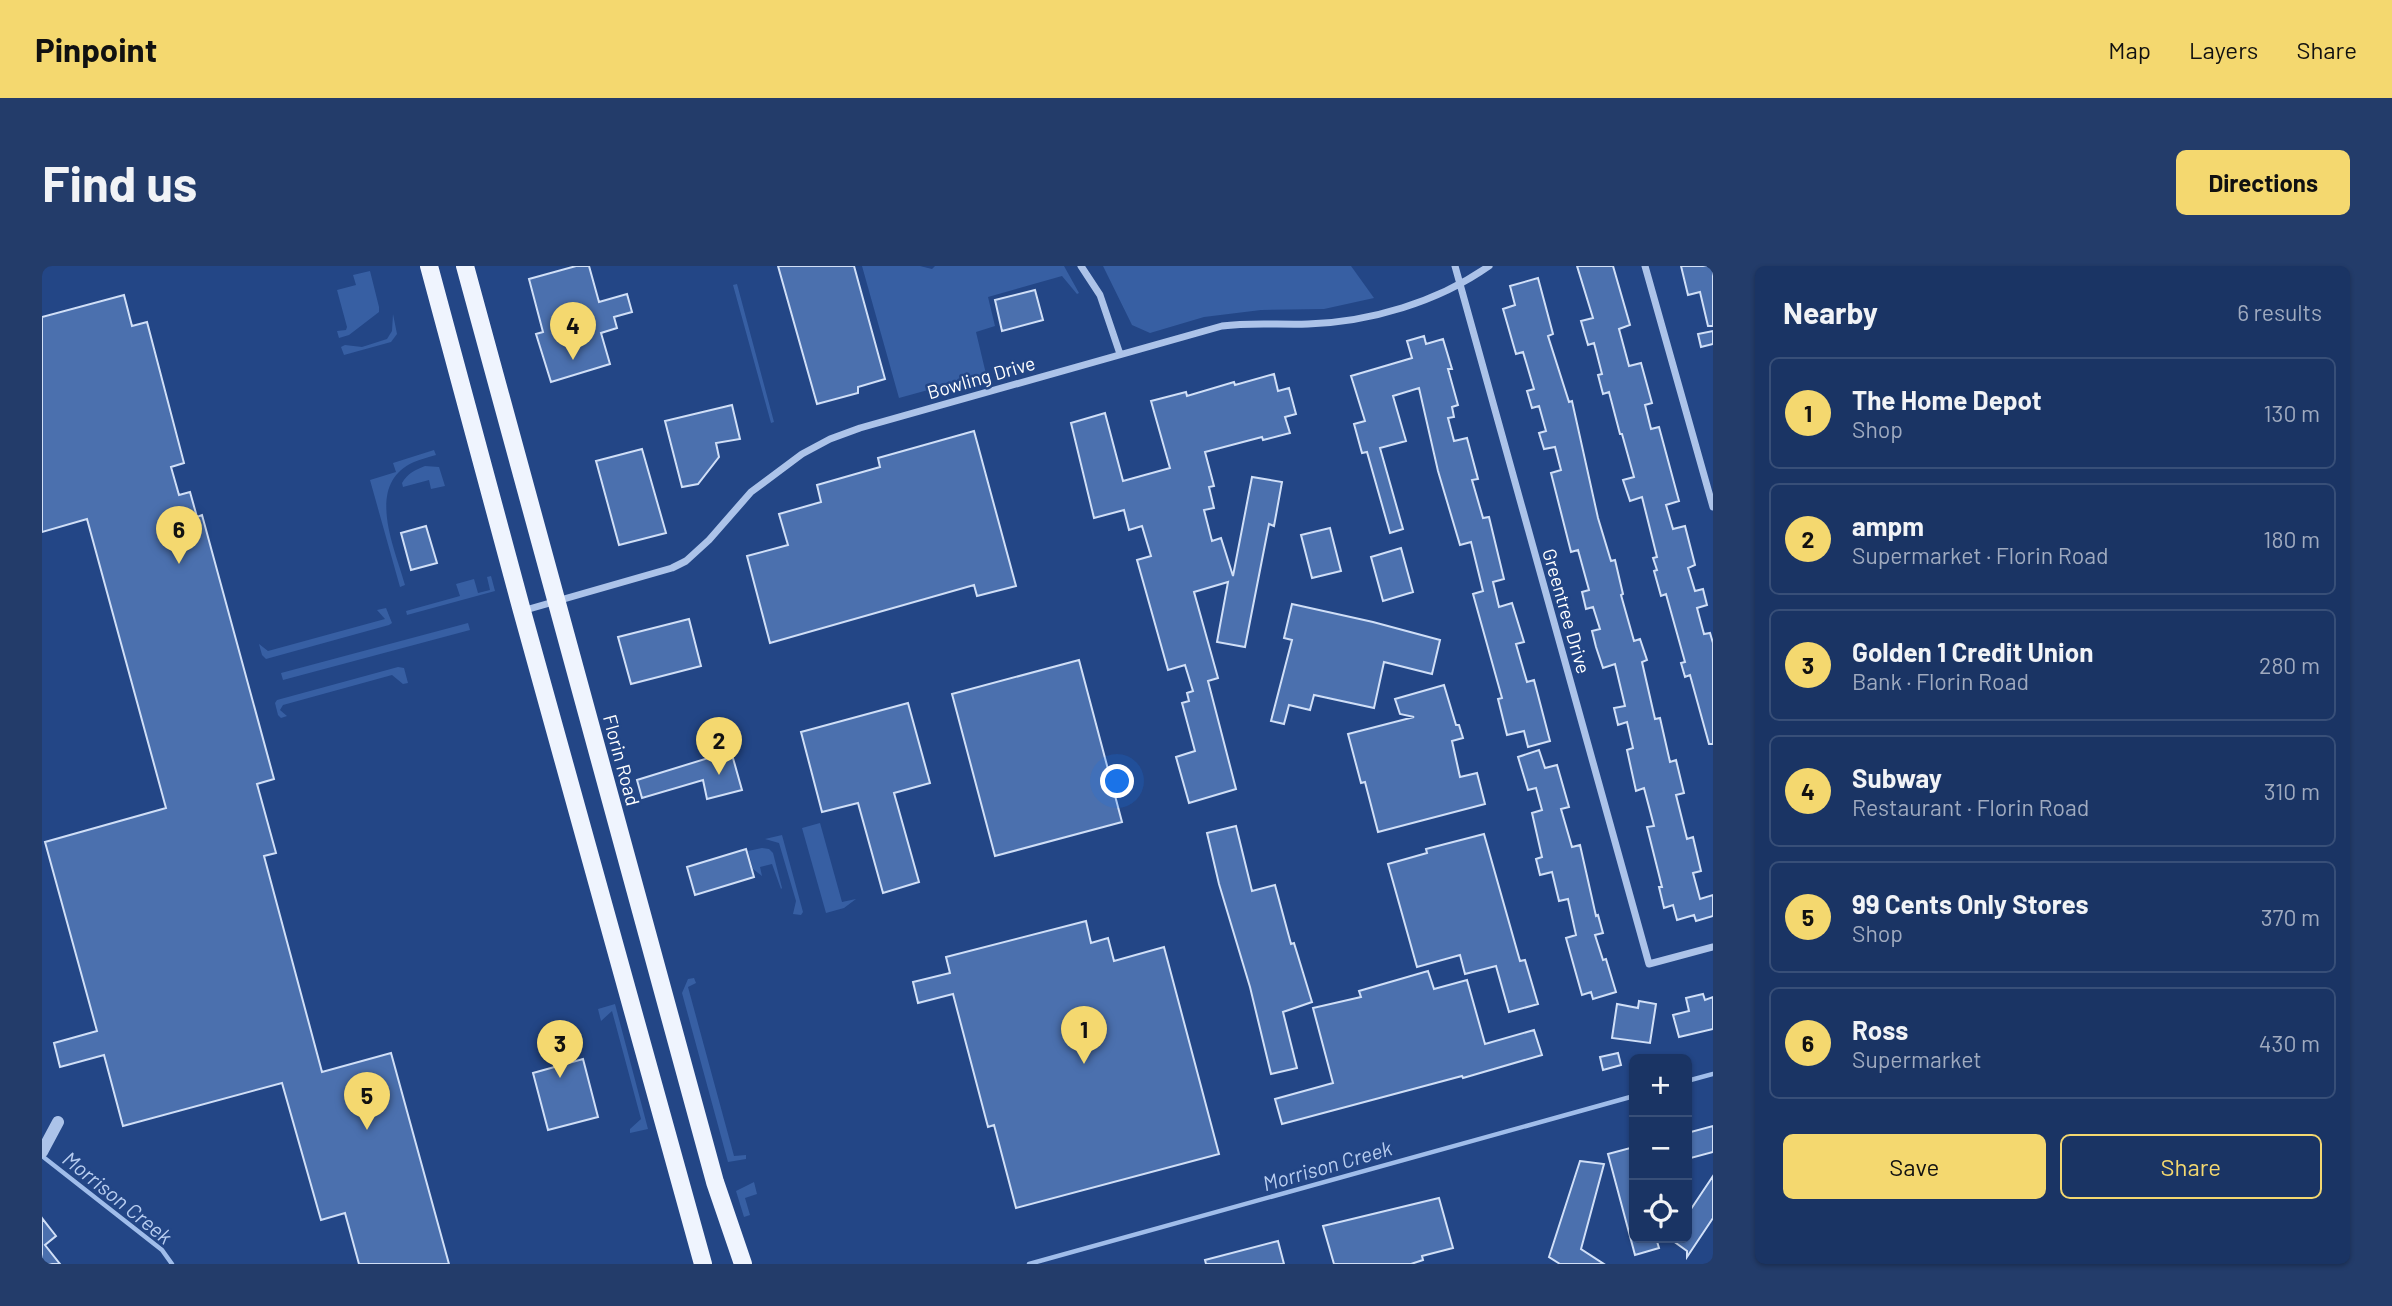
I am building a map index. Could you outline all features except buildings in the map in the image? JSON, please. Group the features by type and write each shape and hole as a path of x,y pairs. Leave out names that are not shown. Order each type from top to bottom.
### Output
{"main road":[{"path":"429,266 703,1264"},
{"name":"Florin Road","path":"465,266 718,1194 743,1264"}],"street":[{"path":"1081,266 1100,295 1120,354"},
{"name":"Greentree Drive","path":"1455,266 1649,964 1713,947"},
{"name":"Bowling Drive","path":"522,611 672,568 686,561 751,492 785,466 830,439 860,428 1222,326 1339,322 1389,313 1420,302 1489,266"},
{"path":"1645,266 1713,507"},
{"path":"42,1152 58,1122"}],"shaded area":[{"path":"862,266 920,266 932,269 935,266 1064,266 1079,293 1077,294 1062,276 988,297 995,326 976,332 986,374 899,398"},
{"path":"1103,266 1351,266 1374,298 1324,309 1261,310 1204,317 1150,333 1132,325"},
{"path":"370,271 379,312 349,335 339,338 337,331 346,330 347,327 337,290 356,285 353,275"},
{"path":"737,284 774,422 771,423 733,285"},
{"path":"393,314 397,334 391,342 344,355 341,347 345,345 362,347 387,339 392,331"},
{"path":"434,450 436,455 414,462 399,472 390,485 387,518 405,585 400,587 370,480 396,472 393,463"},
{"path":"425,466 439,467 445,486 431,489 429,480 403,487 402,483 407,477"},
{"path":"491,576 495,591 407,615 406,611 460,596 456,584 474,579 478,593 490,590 487,577"},
{"path":"386,608 392,623 389,625 266,659 262,655 259,644 268,651 385,619 377,610"},
{"path":"468,623 470,630 283,680 281,673"},
{"path":"398,667 404,668 408,683 403,684 392,675 283,705 280,710 287,716 281,718 278,715 275,703 277,700"},
{"path":"820,823 842,902 856,899 844,908 826,913 802,828"},
{"path":"782,835 803,912 801,915 793,914 796,901 779,843 765,839"},
{"path":"762,848 773,853 781,889 772,864 760,867 762,876 753,869 748,851"},
{"path":"694,978 696,983 688,987 734,1156 746,1155 746,1159 728,1162 682,993 688,979"},
{"path":"615,1004 648,1129 630,1133 630,1129 641,1119 612,1011 601,1021 598,1009"},
{"path":"754,1182 757,1194 745,1198 750,1215 744,1217 736,1191"}],"waterway":[{"name":"Morrison Creek","path":"1692,1080 1713,1074"},
{"name":"Morrison Creek","path":"1029,1264 1629,1097"},
{"name":"Morrison Creek","path":"42,1156 162,1250 172,1264"}],"place":[{"name":"Subway","path":"573,360"},
{"name":"Ross","path":"179,564"},
{"name":"ampm","path":"719,775"},
{"name":"The Home Depot","path":"1084,1064"},
{"name":"Golden 1 Credit Union","path":"560,1078"},
{"name":"99 Cents Only Stores","path":"367,1130"}]}
